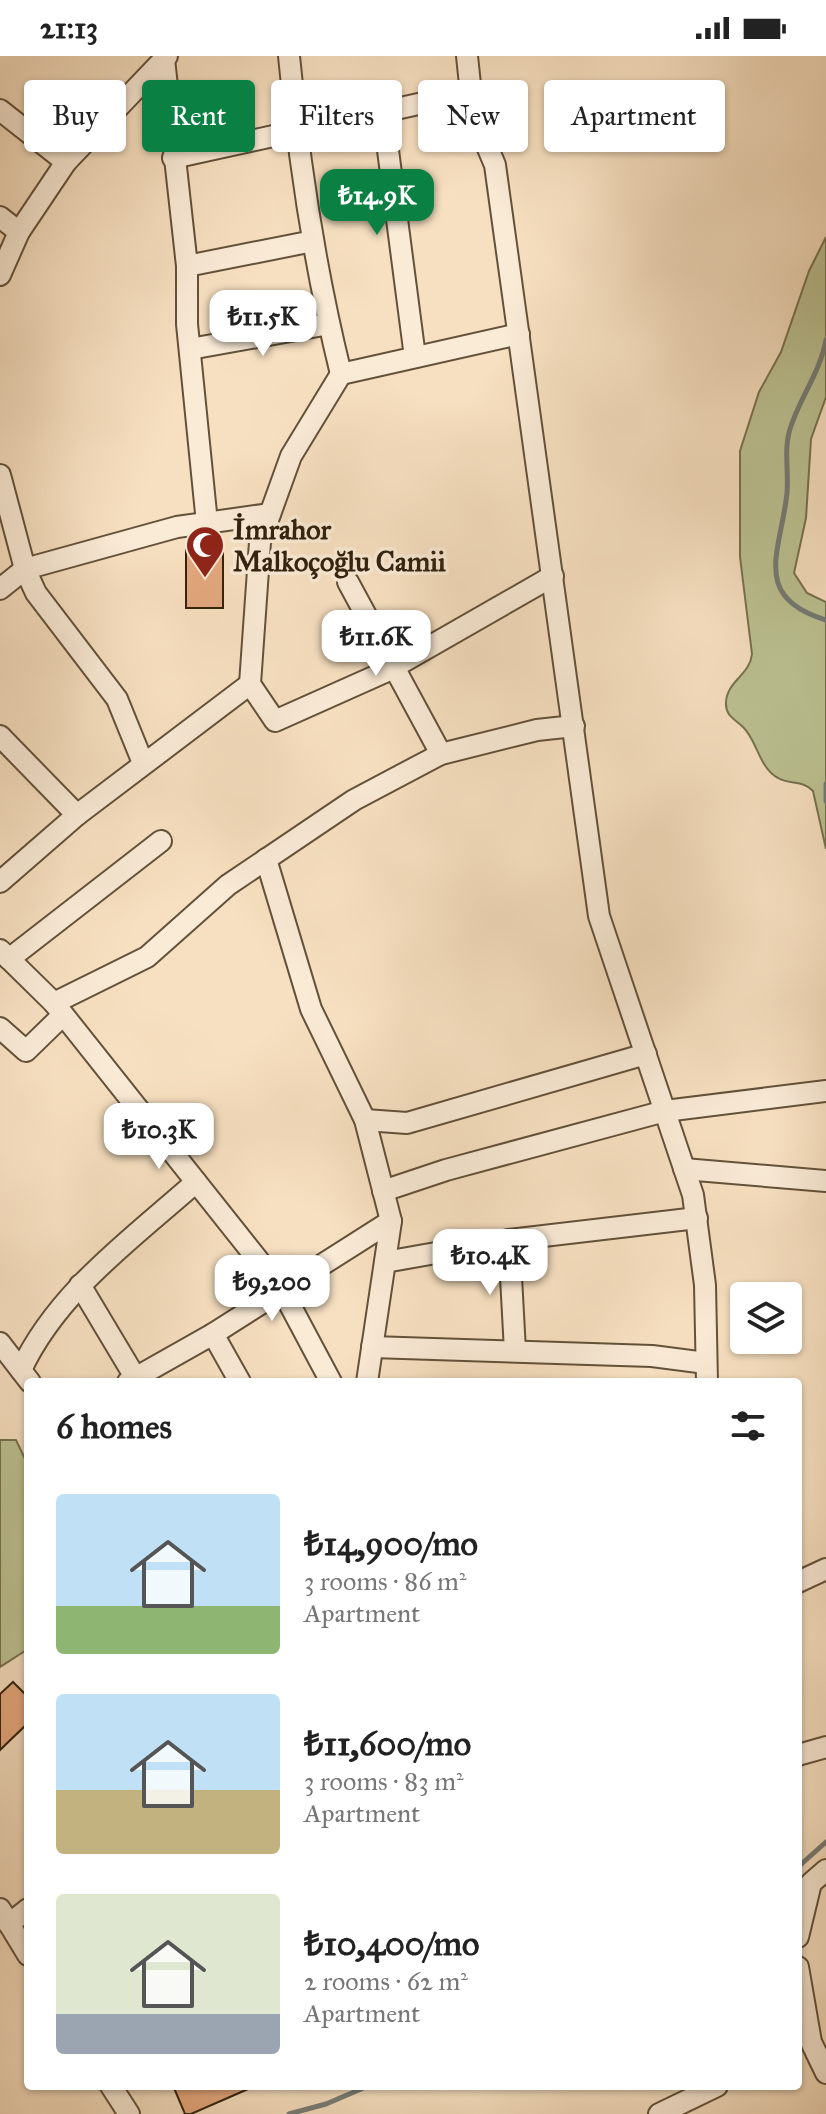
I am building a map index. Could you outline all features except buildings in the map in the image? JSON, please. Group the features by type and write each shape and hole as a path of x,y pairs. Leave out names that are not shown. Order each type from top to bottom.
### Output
{"street":[{"path":"289,56 291,80"},
{"path":"467,56 470,80"},
{"path":"166,57 173,158 187,266 190,349 207,523"},
{"path":"0,275 19,232 66,162 166,57"},
{"path":"0,110 66,162"},
{"path":"173,158 271,137"},
{"path":"299,152 313,241 341,374 291,456 260,542 250,684 275,721 395,666 553,576"},
{"path":"388,152 415,357"},
{"path":"372,1347 652,1356 706,1372 705,1285 697,1218 684,1169 599,916 495,165 490,152"},
{"path":"0,217 19,232"},
{"path":"187,266 313,241"},
{"path":"190,349 329,324"},
{"path":"341,374 519,334"},
{"path":"0,475 25,569 36,593 117,699 143,763"},
{"path":"0,589 25,569 177,527 270,514"},
{"path":"0,525 17,538"},
{"path":"348,582 441,754"},
{"path":"4,872 250,684"},
{"path":"0,1028 26,1051 59,1009 147,957 228,885 354,800 441,754 537,730 574,726"},
{"path":"0,736 77,815"},
{"path":"161,841 5,954 59,1009 282,1290 329,1378"},
{"path":"266,859 311,1009 365,1120 391,1221 368,1378"},
{"path":"365,1120 407,1123 646,1054"},
{"path":"383,1191 446,1170 665,1111 826,1091"},
{"path":"684,1169 826,1181"},
{"path":"25,1376 32,1347 80,1285 196,1182"},
{"path":"385,1262 509,1240 697,1218"},
{"path":"139,1378 391,1221"},
{"path":"509,1240 515,1351"},
{"path":"80,1285 132,1378"},
{"path":"213,1334 238,1378"},
{"path":"0,1343 25,1376"},
{"path":"802,1580 826,1569"},
{"path":"802,1754 826,1747"},
{"path":"802,1920 811,1883 826,1870"},
{"path":"24,1910 4,1916 24,1948"},
{"path":"802,2012 805,2046 826,2073"},
{"path":"114,2090 129,2114"},
{"path":"659,2114 709,2090"}],"green space":[{"path":"826,237 826,397 811,439 806,518 794,573 807,593 826,602 826,849 813,791 805,785 783,780 766,768 748,733 729,714 726,702 730,689 747,667 752,654 740,557 740,451 759,392 781,352 809,271"},
{"path":"0,1440 16,1440 24,1457 24,1652 0,1667"}],"waterway":[{"path":"826,340 789,434 787,493 776,570 779,585 787,599 802,610 826,620"},
{"path":"826,784 826,801"},
{"path":"802,1863 826,1842"},
{"path":"289,2114 326,2104 359,2090"}],"place":[{"name":"İmrahor Malkoçoğlu Camii","path":"205,579"}]}
